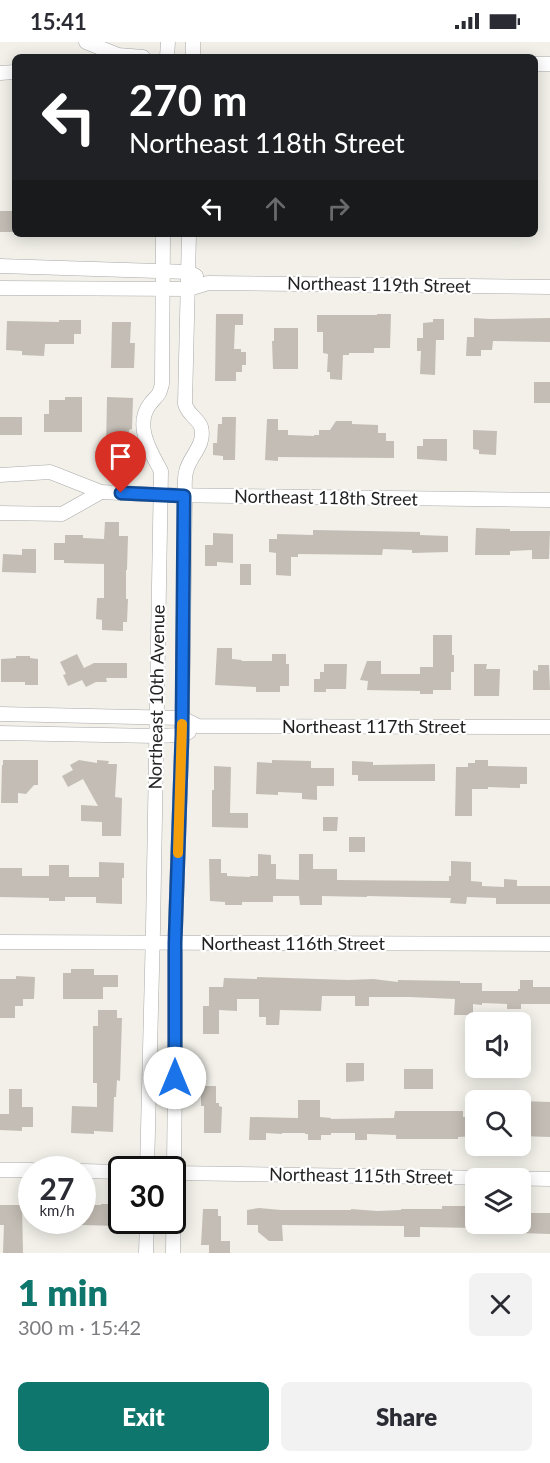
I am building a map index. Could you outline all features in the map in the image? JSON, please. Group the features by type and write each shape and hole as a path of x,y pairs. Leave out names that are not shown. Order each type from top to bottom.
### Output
{"street":[{"path":"86,42 112,54"},
{"name":"Northeast 10th Avenue","path":"147,1156 161,471 150,452 143,422 145,412 159,395 162,384 163,237"},
{"name":"Northeast 10th Avenue","path":"173,1156 175,943 182,735 184,496 186,471 201,442 201,427 187,411 185,404 189,237"},
{"name":"Northeast 119th Street","path":"0,266 189,272 208,283"},
{"name":"Northeast 119th Street","path":"0,288 189,289 208,283 550,287"},
{"name":"Northeast 118th Street","path":"0,475 50,472 101,492 160,495 550,500"},
{"path":"0,513 62,514 101,492"},
{"name":"Northeast 117th Street","path":"0,714 182,718 198,726 550,727"},
{"name":"Northeast 117th Street","path":"0,733 156,736 182,735 198,726"},
{"name":"Northeast 116th Street","path":"0,942 550,944"},
{"path":"0,1170 18,1170"},
{"name":"Northeast 115th Street","path":"186,1173 550,1179"},
{"path":"146,1253 147,1234"},
{"name":"Northeast 10th Avenue","path":"173,1234 173,1253"}],"building":[{"path":"0,211 12,211 12,232 0,232"},
{"path":"216,314 243,314 243,325 235,325 234,349 246,352 246,365 242,365 242,372 236,372 236,381 215,381"},
{"path":"391,314 390,348 374,348 374,353 343,355 342,380 330,379 330,372 327,372 328,354 323,353 323,332 317,332 317,315"},
{"path":"474,318 550,318 550,342 493,341 492,350 481,350 481,356 466,356 467,337 474,337"},
{"path":"433,319 444,319 444,340 436,340 435,375 420,374 421,351 417,351 417,338 423,338 423,323 433,322"},
{"path":"59,320 81,320 81,334 74,334 74,344 45,344 44,356 22,355 22,351 6,350 7,321 59,322"},
{"path":"112,322 131,322 130,343 135,343 134,368 111,368"},
{"path":"274,328 298,328 298,369 273,369"},
{"path":"534,382 550,382 550,403 534,403"},
{"path":"65,397 82,397 82,432 44,432 44,414 49,414 49,400 65,400"},
{"path":"107,397 133,398 132,429 129,430 129,438 126,437 126,450 117,449 117,452 106,452"},
{"path":"0,417 22,417 22,435 0,435"},
{"path":"222,417 236,417 235,460 223,460 223,456 213,455 213,443 217,443 218,424 222,424"},
{"path":"267,419 278,419 278,430 288,430 288,435 319,435 319,430 330,430 336,421 378,425 378,433 386,433 386,441 394,441 394,458 278,457 278,461 265,460"},
{"path":"473,430 497,431 496,455 479,454 479,450 473,449"},
{"path":"423,439 447,439 447,461 417,459 417,446 423,446"},
{"path":"105,522 119,522 119,536 128,536 127,622 123,622 123,631 102,630 102,620 96,619 97,598 104,598 104,564 64,563 64,560 54,560 54,543 65,543 65,535 83,535 83,538 104,539"},
{"path":"476,528 550,531 549,559 532,559 532,550 510,551 510,555 475,555"},
{"path":"313,530 420,532 420,535 448,536 448,552 412,553 412,550 383,549 382,555 298,554 298,557 291,557 291,576 276,575 276,553 269,552 269,539 277,539 277,534 313,535"},
{"path":"213,533 233,534 233,563 217,562 217,566 205,566 205,545 213,545"},
{"path":"22,549 36,549 36,573 2,572 3,554 22,555"},
{"path":"240,564 251,564 251,585 240,585"},
{"path":"433,635 452,635 454,672 451,672 451,690 433,690 433,694 420,694 420,691 367,690 368,681 360,680 367,661 381,661 381,674 420,674 420,667 433,667"},
{"path":"217,648 232,648 232,659 241,661 272,661 272,654 286,654 286,664 289,664 289,686 280,686 280,692 256,692 256,687 215,685"},
{"path":"77,654 84,668 94,663 127,663 127,678 106,678 107,682 96,682 86,687 82,680 68,686 63,675 66,674 60,662"},
{"path":"16,656 30,656 30,658 38,659 38,685 25,685 25,682 1,682 1,659 16,658"},
{"path":"324,664 347,664 346,689 326,689 326,692 314,692 314,679 320,679 320,672 324,672"},
{"path":"474,664 487,664 486,669 500,669 499,696 474,696"},
{"path":"538,665 549,665 550,690 533,690 533,670 538,671"},
{"path":"3,760 38,760 38,785 34,785 26,794 18,793 18,803 1,803"},
{"path":"79,760 97,763 97,760 109,761 108,764 117,764 115,797 122,798 121,836 102,836 102,822 81,821 81,805 98,806 83,779 68,787 62,776 73,770 70,765"},
{"path":"272,760 311,761 311,768 334,768 334,786 317,786 317,800 302,799 302,793 256,794 257,762 272,763"},
{"path":"475,760 488,760 488,766 527,767 527,784 520,784 520,788 472,789 472,816 455,816 456,767 468,767 468,763 475,763"},
{"path":"352,761 373,762 373,765 435,764 435,781 358,781 358,775 352,775"},
{"path":"214,766 231,767 230,813 248,813 248,828 212,827"},
{"path":"323,817 338,817 337,831 323,831"},
{"path":"349,837 365,837 365,852 349,852"},
{"path":"258,854 271,855 271,864 276,864 276,879 299,880 299,854 313,854 313,869 337,869 337,880 449,881 451,861 471,862 471,881 482,882 482,886 504,887 504,879 517,880 517,886 550,886 550,904 496,904 496,898 467,897 466,904 450,903 451,898 367,896 322,896 322,905 300,905 299,896 273,896 273,902 242,902 242,905 225,905 225,902 210,901 209,859 221,859 221,873 227,873 227,876 250,877 258,876"},
{"path":"99,862 124,863 122,904 96,903 96,897 65,897 65,901 49,901 49,898 0,897 0,868 22,868 22,876 49,876 49,865 69,865 69,877 99,877"},
{"path":"71,969 94,969 94,975 118,975 118,987 103,987 103,999 63,999 63,973 71,973"},
{"path":"16,976 35,977 34,999 23,999 23,1006 15,1006 15,1018 0,1018 0,979 16,979"},
{"path":"257,977 373,979 398,982 398,980 460,981 460,983 482,983 482,991 518,991 520,980 533,980 533,987 550,987 550,1004 521,1004 521,1009 507,1009 507,1004 473,1004 473,1012 454,1015 455,999 369,997 369,1006 355,1006 355,996 322,996 321,1011 280,1010 279,1025 266,1025 266,1017 259,1017 259,999 237,999 237,1011 219,1010 219,1034 203,1034 203,1006 209,1006 209,987 223,987 224,978 257,979"},
{"path":"98,1010 117,1010 117,1018 122,1018 120,1081 117,1080 116,1097 114,1097 113,1132 71,1133 72,1106 97,1107 97,1083 93,1083 93,1026 98,1026"},
{"path":"346,1063 364,1063 364,1081 346,1082"},
{"path":"404,1069 433,1069 433,1089 404,1089"},
{"path":"201,1086 216,1086 216,1103 222,1107 221,1133 204,1133"},
{"path":"9,1089 22,1089 22,1107 33,1107 33,1127 22,1127 22,1131 0,1130 0,1114 9,1114"},
{"path":"298,1100 320,1100 320,1117 331,1119 394,1118 395,1111 463,1111 465,1137 458,1137 458,1139 396,1139 396,1135 367,1134 367,1140 355,1140 355,1133 331,1133 331,1135 321,1135 321,1140 308,1140 308,1134 305,1133 266,1133 266,1140 249,1140 250,1117 298,1118"},
{"path":"531,1101 550,1102 550,1137 531,1136"},
{"path":"108,1204 108,1226 96,1225 96,1205"},
{"path":"0,1205 18,1205 18,1234 23,1234 23,1253 3,1253 4,1225 0,1225"},
{"path":"442,1206 465,1206 465,1228 420,1227 420,1237 404,1237 404,1226 282,1225 283,1241 269,1241 258,1232 258,1225 247,1225 247,1210 259,1208 377,1211 442,1209"},
{"path":"203,1209 218,1209 218,1216 221,1216 221,1241 230,1241 230,1253 209,1253 209,1245 201,1245"},
{"path":"531,1213 550,1213 550,1234 531,1233"}],"slow traffic":[{"path":"178,853 182,724"}],"route":[{"path":"121,493 184,496 182,735 175,943 175,1078"}]}
